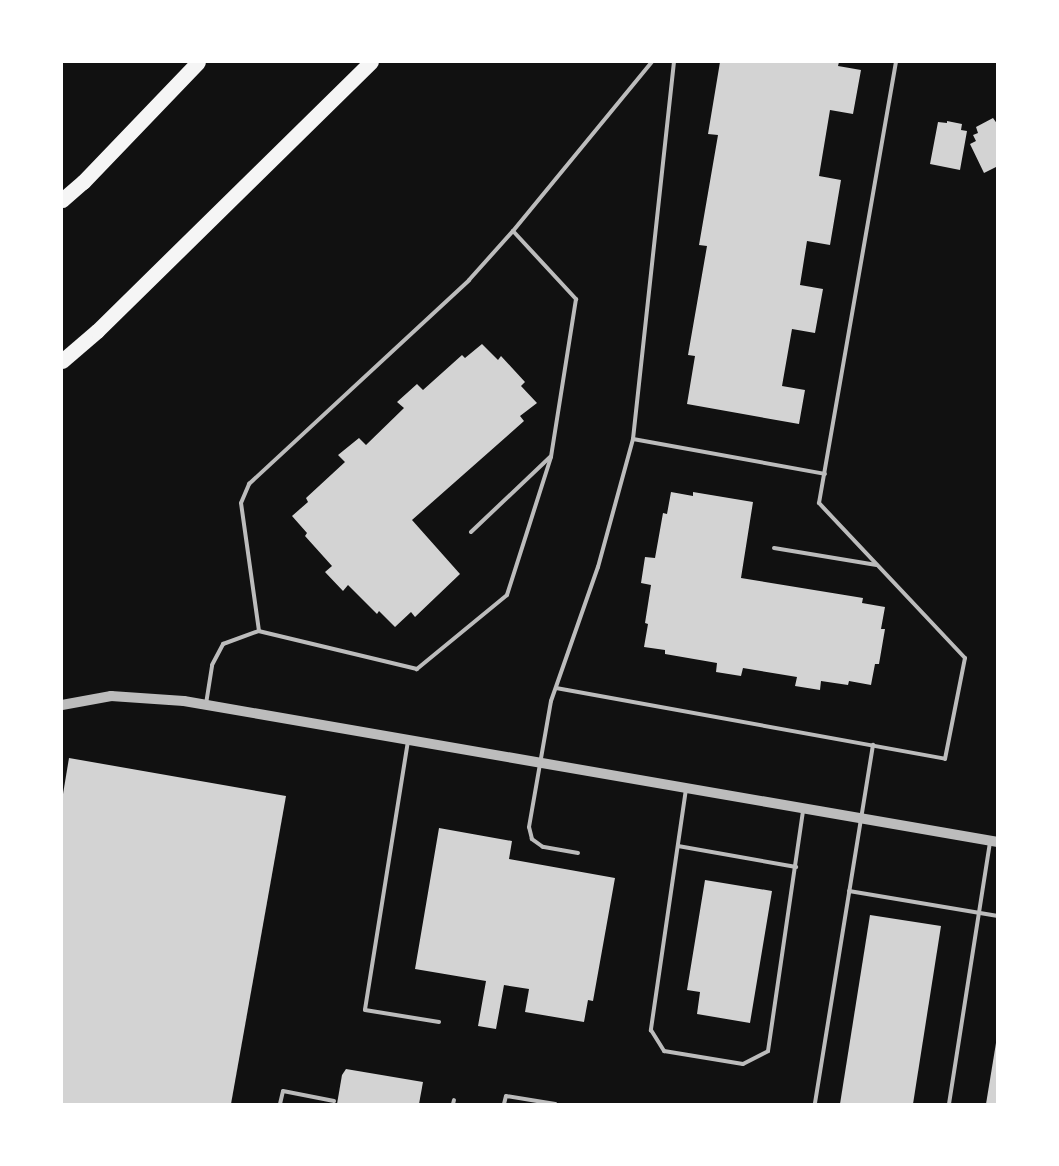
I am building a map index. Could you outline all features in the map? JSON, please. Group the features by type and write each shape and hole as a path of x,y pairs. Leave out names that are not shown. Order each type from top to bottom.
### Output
{"highway":[{"path":"62,200 198,62"},
{"path":"62,361 97,331 370,62"}],"street":[{"path":"62,705 111,696 206,704 994,842"}],"lane":[{"path":"259,631 241,503 249,484 469,280 513,231 652,62"},
{"path":"578,853 543,847 532,839 529,827 556,688 598,567 633,439 674,62"},
{"path":"556,688 945,759 965,658 819,503 896,62"},
{"path":"206,704 212,665 224,644 259,631 417,669 507,595 551,457 576,299 513,231"},
{"path":"633,439 825,474"},
{"path":"471,532 551,457"},
{"path":"774,548 878,565"},
{"path":"408,740 365,1010 439,1022"},
{"path":"815,1103 873,745"},
{"path":"687,788 651,1030 664,1051 743,1064 768,1051 804,808"},
{"path":"949,1104 979,913 994,842"},
{"path":"678,846 796,867"},
{"path":"849,891 998,916"},
{"path":"280,1104 283,1091 334,1101"},
{"path":"504,1104 506,1096 555,1104"}],"building":[{"path":"720,62 839,62 838,66 861,70 853,114 830,110 819,176 841,180 830,245 807,241 800,285 823,289 815,333 792,329 782,386 805,390 799,424 687,404 695,356 688,355 707,246 699,245 718,135 708,134"},
{"path":"993,118 998,125 998,166 984,173 970,144 976,141 973,135 978,133 976,127"},
{"path":"947,121 962,124 961,130 967,131 960,170 930,164 938,122 947,123"},
{"path":"482,344 498,360 501,356 525,382 521,386 537,403 520,416 524,421 412,520 460,574 415,617 411,612 395,627 379,611 377,614 348,585 343,591 325,572 332,566 305,536 307,533 292,516 308,502 306,498 345,462 338,455 359,438 366,445 404,408 397,402 417,384 423,390 462,355 465,358"},
{"path":"671,492 693,496 693,492 753,502 741,578 863,598 862,603 885,607 881,629 885,629 879,664 875,664 871,685 849,681 848,685 821,681 820,690 795,686 797,677 743,668 741,676 716,672 717,663 665,654 665,650 644,647 651,585 641,583 645,557 655,558 663,513 667,514"},
{"path":"69,758 286,796 231,1104 62,1104 62,800"},
{"path":"439,828 512,841 509,859 615,878 593,1001 588,1000 584,1022 525,1012 529,989 504,985 496,1029 478,1026 486,981 415,969"},
{"path":"705,880 772,891 750,1023 697,1014 700,992 687,990"},
{"path":"870,915 941,926 913,1104 840,1104"},
{"path":"996,1043 998,1104 986,1104"},
{"path":"346,1069 423,1082 419,1104 337,1104 342,1075"}]}
